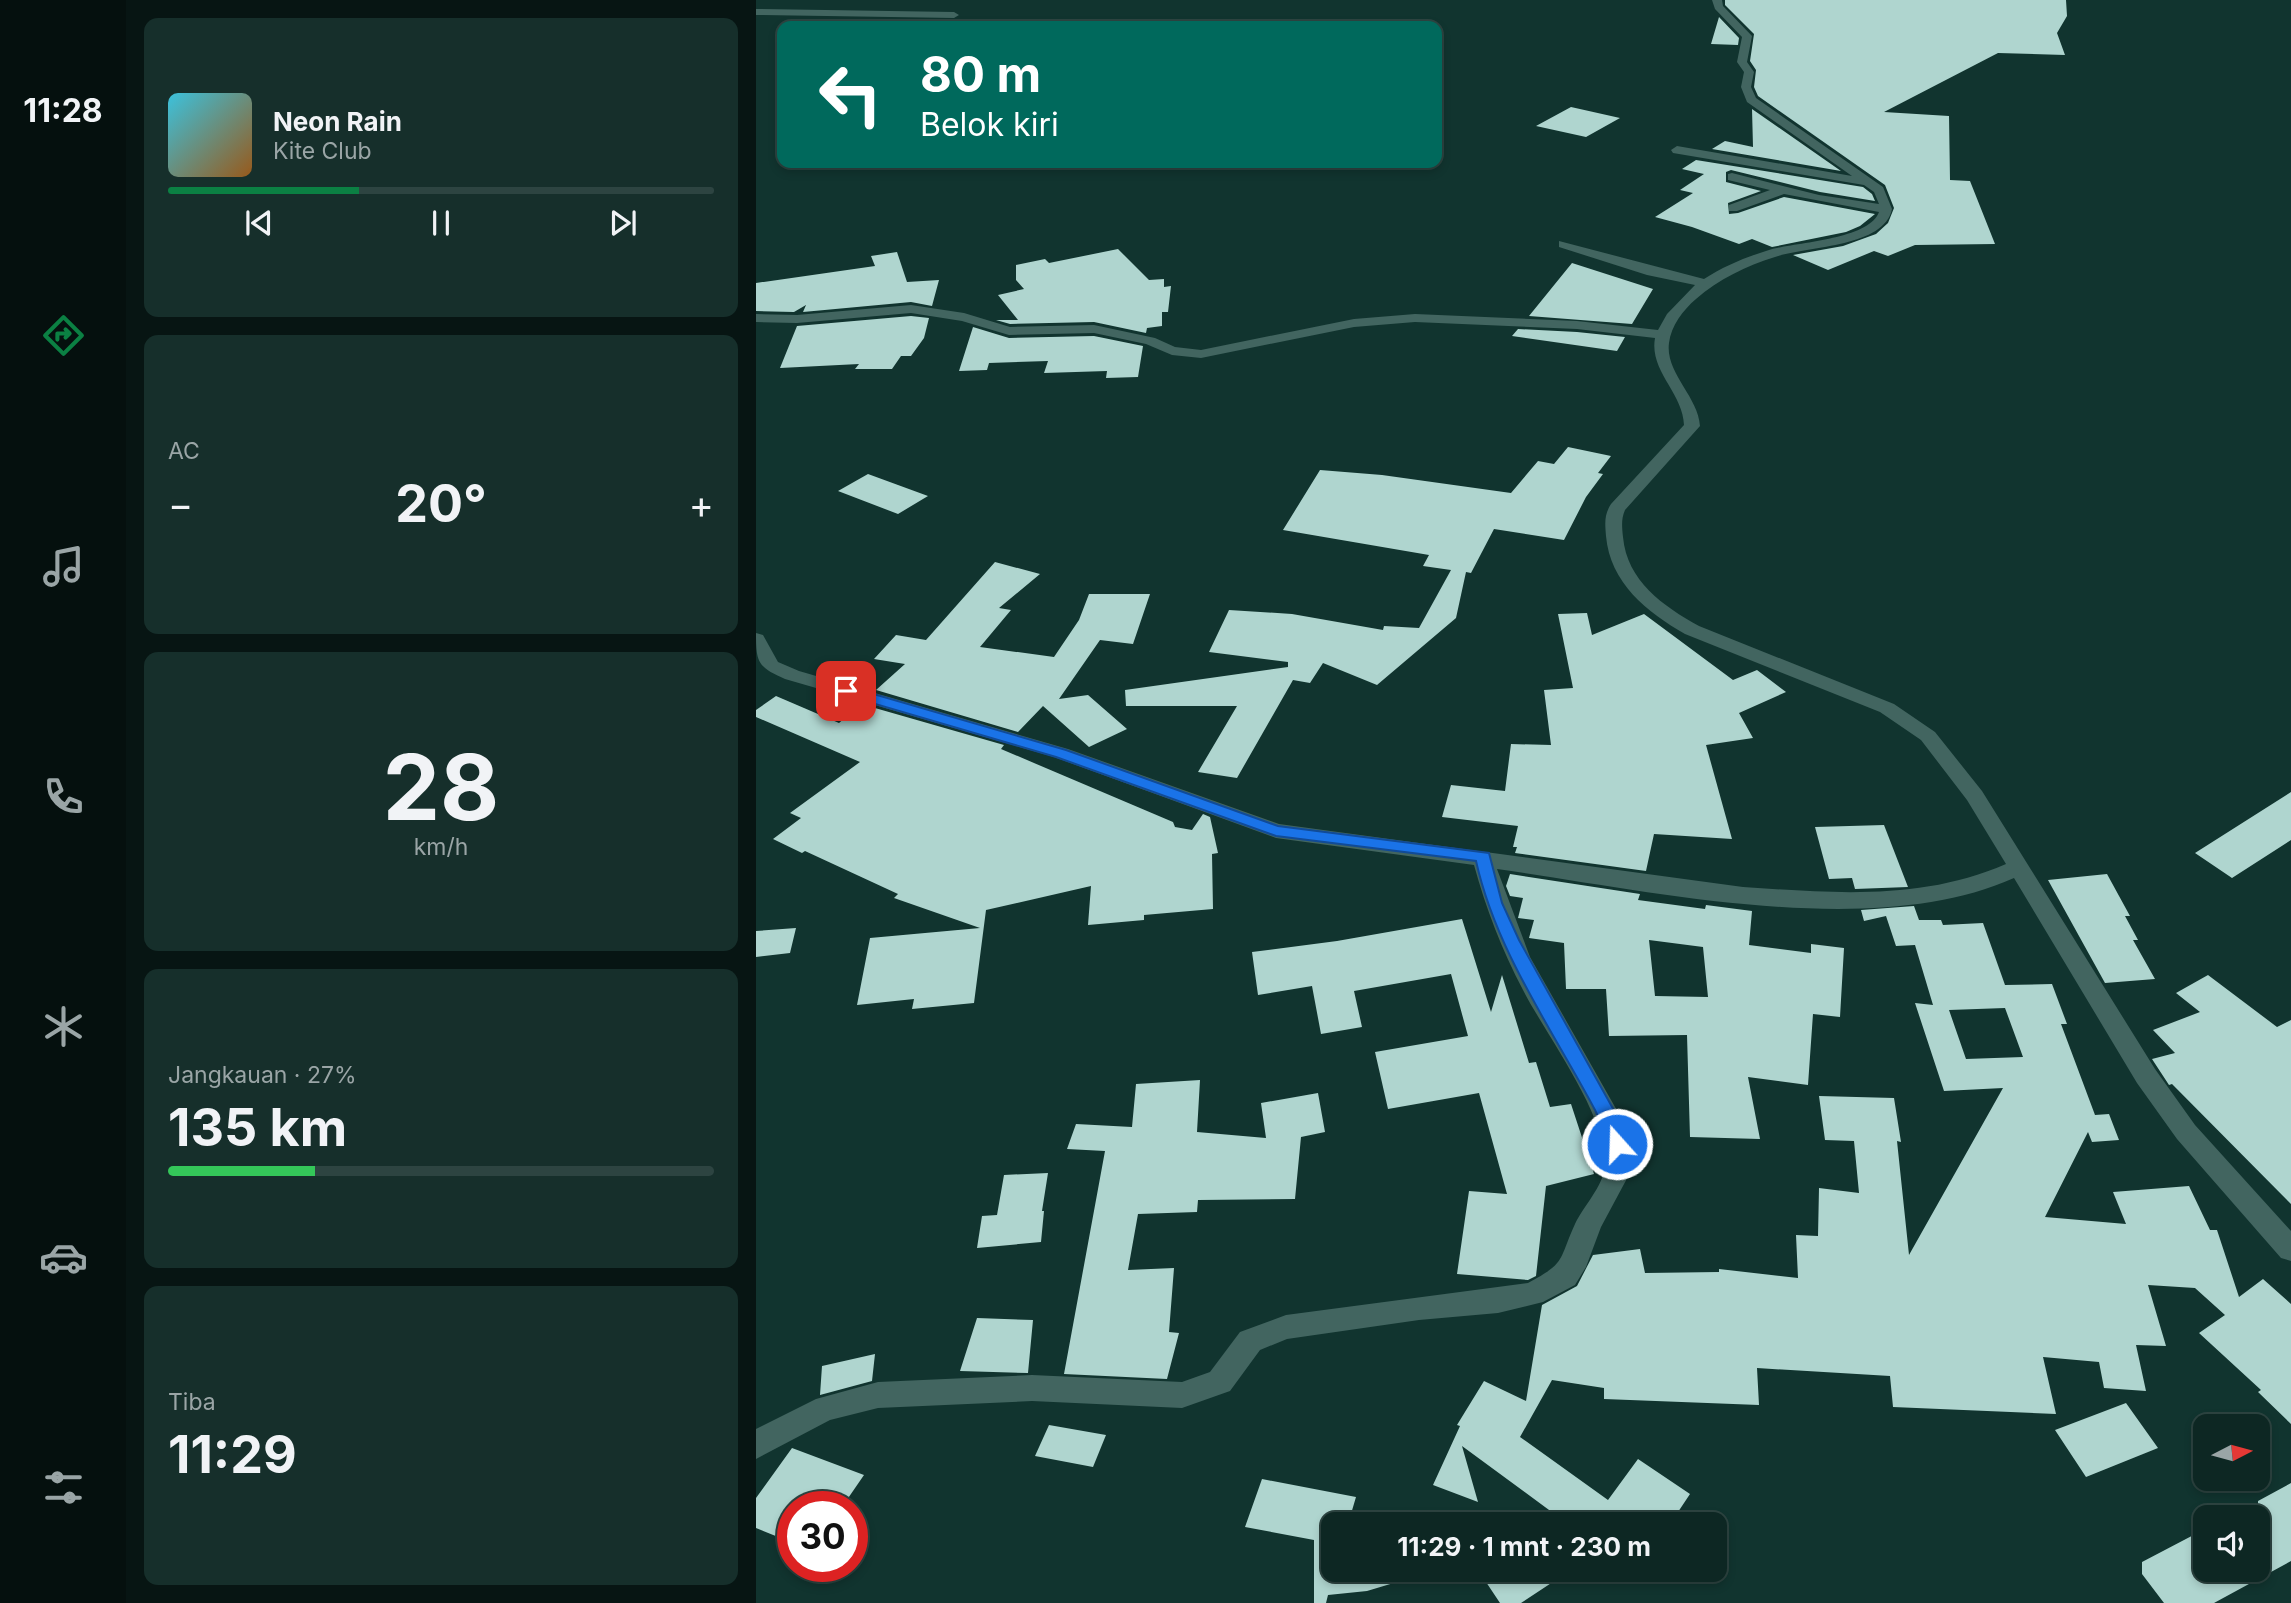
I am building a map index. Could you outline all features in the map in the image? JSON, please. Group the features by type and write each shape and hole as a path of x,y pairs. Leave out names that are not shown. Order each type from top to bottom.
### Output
{"street":[{"path":"1717,0 1718,7 1747,36 1742,62 1749,72 1746,87 1751,100 1869,183 1883,196 1886,209 1879,223 1860,232 1755,260 1707,284 1684,303 1663,335 1661,353 1691,404 1692,426 1617,508 1613,517 1616,552 1634,587 1666,615 1692,630 1860,696 1905,719 1928,736 1959,775 2067,944 2106,1016 2178,1121 2291,1250"},
{"path":"756,12 954,15"},
{"path":"1677,150 1869,183"},
{"path":"1732,177 1851,205 1886,209"},
{"path":"1733,208 1783,190"},
{"path":"1564,244 1652,272 1707,284"},
{"path":"756,317 797,319 911,309 964,317 1009,331 1094,329 1150,341 1172,351 1202,354 1354,323 1415,318 1577,325 1663,335"},
{"path":"756,639 771,666 792,675 1061,753 1276,831 1483,857 1742,895 1871,901 1941,896 1989,884 2017,868"},
{"path":"756,1445 791,1424 826,1408 878,1395 1032,1388 1182,1395 1220,1382 1250,1341 1275,1330 1355,1316 1498,1301 1533,1294 1565,1277 1618,1171 1617,1144 1606,1114 1511,940 1494,903 1483,857"}],"building":[{"path":"1725,0 2066,0 2067,16 2057,33 2065,55 1998,53 1884,112 1949,116 1950,180 1970,181 1995,244 1915,245 1888,256 1874,251 1828,270 1793,255 1843,246 1876,234 1888,223 1894,208 1885,185 1758,96 1754,87 1756,70 1750,61 1754,34 1725,5"},
{"path":"1719,17 1739,38 1738,45 1711,44"},
{"path":"1571,107 1620,118 1586,137 1536,126"},
{"path":"1752,109 1841,171 1712,149 1725,141 1753,147"},
{"path":"1696,160 1863,187 1872,194 1875,201 1820,192 1731,170 1726,172 1726,182 1761,191 1728,203 1729,214 1784,197 1875,214 1860,226 1846,232 1772,247 1752,239 1739,244 1655,217 1693,193 1680,190 1704,174 1682,169"},
{"path":"1118,249 1149,280 1164,279 1164,287 1171,286 1168,312 1162,312 1162,326 1147,328 1146,333 1094,322 1010,324 996,320 1018,320 998,295 1024,289 1016,280 1016,265 1045,259 1049,263"},
{"path":"897,252 907,282 939,280 932,306 911,302 803,312 806,305 794,312 756,311 756,283 875,266 871,256"},
{"path":"1572,263 1653,289 1632,324 1529,316"},
{"path":"911,316 929,318 924,338 911,356 901,356 892,369 855,369 859,364 780,368 797,326"},
{"path":"973,327 1009,338 1094,336 1143,346 1138,377 1106,378 1107,371 1044,373 1048,361 989,363 987,370 959,371"},
{"path":"1518,329 1625,337 1617,351 1512,336"},
{"path":"1568,447 1611,456 1598,473 1603,474 1586,497 1564,540 1494,529 1471,573 1466,572 1456,618 1377,685 1323,663 1310,683 1293,680 1237,778 1198,772 1237,706 1126,706 1125,690 1288,667 1288,662 1209,652 1229,610 1292,614 1383,630 1384,626 1419,628 1451,570 1423,566 1429,555 1283,530 1320,470 1382,475 1511,493 1538,461 1554,464"},
{"path":"868,474 928,496 898,514 838,491"},
{"path":"995,562 1040,574 999,608 1011,610 980,647 1054,657 1079,620 1089,594 1150,594 1133,644 1100,640 1059,699 1088,695 1127,729 1089,747 1043,706 1018,732 876,690 905,664 874,659 896,635 926,640"},
{"path":"1587,613 1592,635 1644,614 1733,680 1757,670 1786,692 1739,713 1753,738 1706,745 1732,839 1654,834 1646,871 1515,853 1517,847 1513,847 1518,826 1442,817 1451,785 1505,791 1511,744 1551,745 1544,690 1573,688 1558,614"},
{"path":"776,696 839,723 861,704 1004,745 1001,749 1173,822 1175,827 1192,830 1203,814 1210,817 1218,853 1212,854 1213,909 1144,915 1144,920 1088,925 1091,886 986,910 974,1003 912,1009 914,999 857,1005 870,938 980,928 894,898 898,894 773,839 801,818 790,813 860,762 756,717 756,710"},
{"path":"2291,792 2291,840 2232,878 2195,853"},
{"path":"1884,825 1908,887 1855,889 1852,878 1829,879 1815,827"},
{"path":"1510,874 1640,894 1638,900 1705,909 1706,905 1752,911 1749,945 1811,953 1811,944 1844,948 1840,1017 1813,1014 1808,1085 1748,1077 1760,1139 1690,1137 1687,1035 1609,1036 1606,989 1566,989 1564,943 1529,938 1534,920 1518,918 1523,898 1510,896 1506,886","holes":["1649,940 1703,947 1708,997 1655,996"]},
{"path":"2107,874 2130,916 2125,916 2138,940 2133,940 2155,979 2105,983 2048,880"},
{"path":"1914,906 1919,920 1941,920 1943,925 1983,923 2005,985 2052,984 2067,1024 2061,1024 2095,1115 2109,1114 2119,1140 2092,1142 2088,1132 2045,1217 2126,1224 2113,1192 2189,1186 2210,1230 2217,1230 2239,1297 2263,1279 2291,1304 2291,1424 2258,1392 2261,1390 2199,1333 2225,1315 2195,1288 2148,1285 2166,1346 2136,1345 2146,1391 2104,1388 2099,1362 2043,1357 2056,1414 1893,1407 1890,1376 1757,1368 1759,1405 1604,1399 1604,1388 1552,1380 1520,1437 1608,1500 1638,1459 1690,1494 1678,1512 1552,1512 1462,1446 1478,1502 1433,1485 1460,1426 1457,1425 1484,1381 1526,1401 1542,1305 1577,1286 1593,1255 1640,1249 1645,1273 1719,1272 1719,1269 1798,1278 1796,1235 1818,1236 1819,1188 1859,1193 1854,1141 1825,1140 1819,1096 1894,1098 1901,1142 1897,1141 1909,1255 2003,1088 1944,1091 1915,1003 1933,1005 1915,945 1896,946 1886,916 1864,921 1861,910","holes":["2005,1008 2023,1057 1966,1059 1949,1010"]},
{"path":"1462,919 1491,1012 1502,975 1529,1063 1536,1062 1550,1107 1571,1104 1594,1174 1546,1186 1536,1276 1528,1280 1457,1274 1469,1191 1507,1194 1479,1093 1388,1109 1375,1052 1468,1036 1451,974 1354,991 1362,1027 1321,1034 1312,986 1258,995 1252,952 1337,941"},
{"path":"796,928 790,953 756,957 756,931"},
{"path":"2208,975 2277,1027 2291,1020 2291,1204 2172,1084 2169,1085 2152,1059 2175,1053 2153,1030 2200,1012 2176,993"},
{"path":"1200,1080 1197,1132 1266,1138 1261,1103 1318,1093 1325,1132 1301,1137 1295,1199 1198,1200 1197,1212 1138,1214 1128,1270 1174,1268 1169,1332 1179,1333 1167,1379 1064,1374 1105,1151 1067,1149 1076,1124 1132,1127 1136,1084"},
{"path":"1048,1173 1042,1211 1041,1242 977,1248 982,1216 997,1215 1004,1175"},
{"path":"977,1318 1033,1320 1028,1373 960,1371"},
{"path":"875,1354 872,1381 820,1395 822,1366"},
{"path":"2126,1403 2158,1448 2086,1477 2055,1430"},
{"path":"1049,1425 1106,1435 1093,1467 1035,1456"},
{"path":"792,1448 864,1475 853,1491 777,1491 777,1537 756,1528 756,1498"},
{"path":"1262,1479 1356,1497 1352,1512 1321,1512 1321,1582 1397,1582 1367,1591 1328,1595 1326,1603 1314,1603 1314,1540 1245,1527"},
{"path":"2291,1483 2291,1561 2270,1572 2270,1505 2258,1505 2258,1501"},
{"path":"2193,1535 2193,1582 2252,1582 2214,1603 2164,1603 2142,1574 2142,1562"},
{"path":"1486,1582 1553,1582 1521,1603 1500,1603"}],"route":[{"path":"846,691 1061,753 1276,831 1483,857 1494,903 1511,940 1556,1027 1606,1114 1617,1144"}]}
